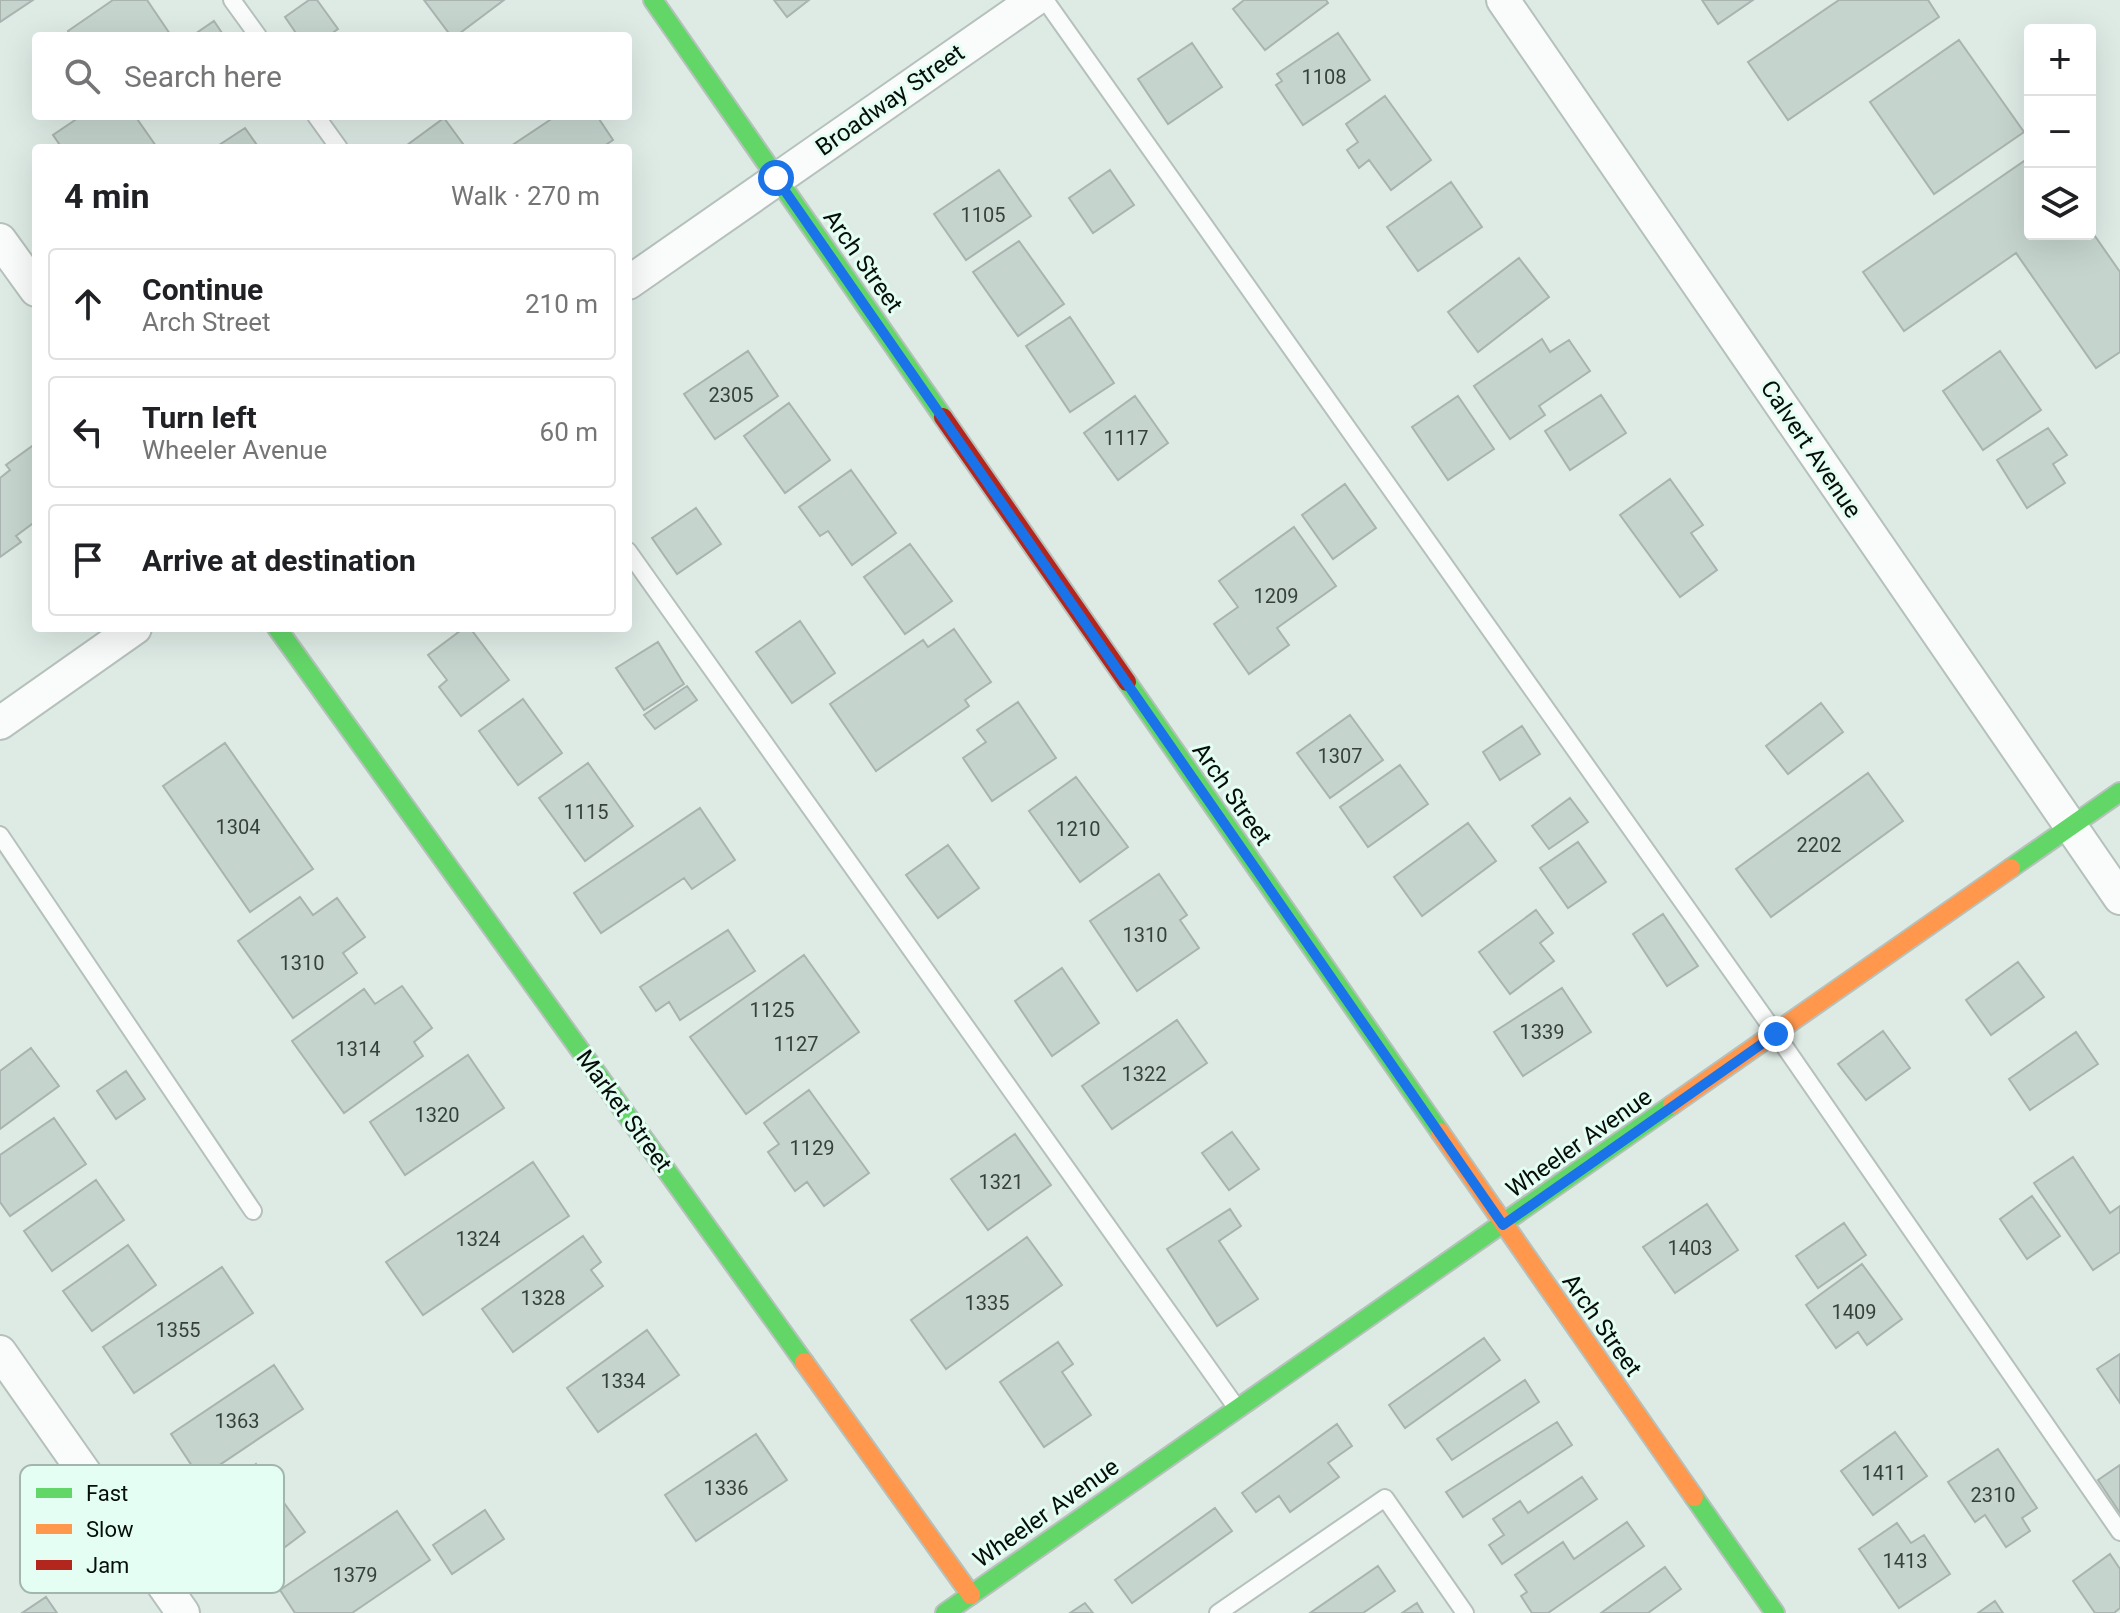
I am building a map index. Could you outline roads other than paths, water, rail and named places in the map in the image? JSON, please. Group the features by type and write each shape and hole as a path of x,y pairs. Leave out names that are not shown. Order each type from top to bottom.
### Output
{"street":[{"name":"Arch Street","path":"653,0 1775,1613"},
{"name":"Broadway Street","path":"632,280 1034,0"},
{"name":"Calvert Avenue","path":"1503,0 2120,898"},
{"path":"0,240 32,284"},
{"path":"0,723 129,632"},
{"name":"Market Street","path":"280,632 971,1595"},
{"name":"Wheeler Avenue","path":"945,1613 2120,792"},
{"path":"0,1352 79,1465"},
{"path":"169,1593 183,1613"}],"lane":[{"path":"232,0 255,32"},
{"path":"1045,0 1776,1034 2120,1532"},
{"path":"319,120 336,144"},
{"path":"632,557 1237,1408"},
{"path":"0,835 253,1211"},
{"path":"1218,1613 1385,1498 1465,1613"}]}
